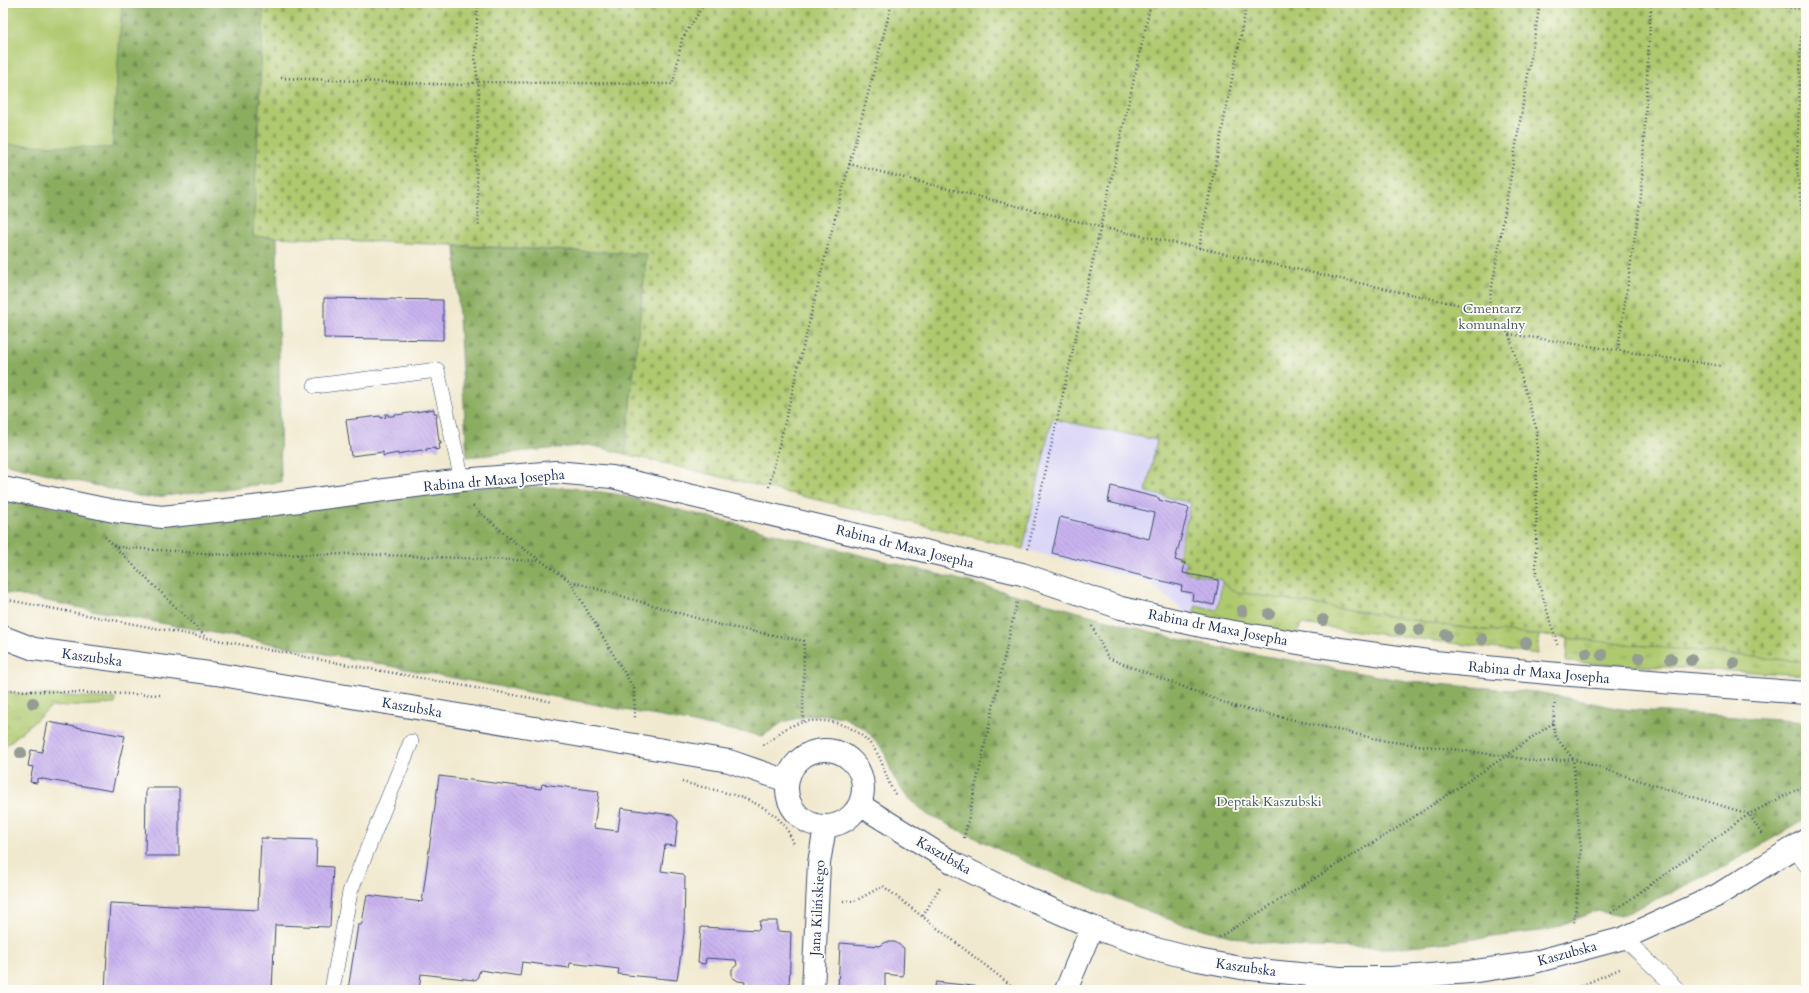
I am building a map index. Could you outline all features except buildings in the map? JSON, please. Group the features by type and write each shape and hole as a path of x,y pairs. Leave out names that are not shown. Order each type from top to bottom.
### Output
{"street":[{"name":"Rabina dr Maxa Josepha","path":"3,488 114,511 162,517 253,507 462,480 555,472 612,477 1022,574 1121,608 1206,628 1304,644 1428,661 1558,674 1806,693"},
{"name":"Kaszubska","path":"3,637 34,649 216,674 729,761 787,781"},
{"name":"Kaszubska","path":"3,654 34,649"},
{"path":"820,750 837,752 851,760 861,773 864,789 860,805 852,817 840,824 825,827 808,824 795,813 787,798 787,781 793,766 805,755 820,750"},
{"name":"Kaszubska","path":"860,805 954,864 1015,893 1092,926 1152,948 1198,960 1241,968 1339,978 1391,978 1446,974 1531,963 1624,938 1716,896 1796,853"},
{"name":"Jana Kilińskiego","path":"812,990 819,863 825,827"},
{"path":"1066,990 1092,926"}],"lane":[{"path":"315,386 437,370 462,480"},
{"path":"332,990 350,892 411,742"},
{"path":"1624,938 1678,990"}],"path":[{"path":"478,3 475,60 479,95 476,158 479,227"},
{"path":"281,78 461,85 478,82 673,84 682,39 705,3"},
{"path":"768,489 828,245 892,3"},
{"path":"963,839 1151,3"},
{"path":"1199,248 1247,3"},
{"path":"1488,311 1540,3"},
{"path":"1618,349 1641,196 1652,3"},
{"path":"1754,3 1802,9"},
{"path":"1802,3 1797,166 1806,251"},
{"path":"849,164 1100,227 1488,311 1508,334 1537,431 1536,574 1559,649 1553,723 1556,738 1573,759 1581,851 1574,929 1580,927"},
{"path":"1508,334 1618,349 1721,366"},
{"path":"462,480 474,507 514,542 570,581 720,625 804,641 803,721"},
{"path":"1806,500 1806,535"},
{"path":"101,532 205,637"},
{"path":"116,547 229,555 358,554 540,561"},
{"path":"570,581 634,689 635,718"},
{"path":"1090,623 1108,658 1234,706 1386,741 1506,756 1541,762 1573,759 1749,814 1796,853"},
{"path":"3,690 168,695"},
{"path":"1214,940 1394,830 1553,723"},
{"path":"675,780 741,798 770,811 785,825 796,848"},
{"path":"1605,917 1749,814 1806,785"},
{"path":"817,900 855,901 883,886 1017,990"},
{"path":"1571,990 1645,958"}],"shaded area":[{"path":"1052,419 1157,440 1146,492 1191,503 1177,559 1186,561 1185,572 1219,579 1222,581 1217,610 1192,618 1149,582 1023,549"}],"green space":[{"path":"3,3 8,3 3,71"},
{"path":"8,3 122,3 112,148 3,144 3,71"},
{"path":"122,3 264,3 253,236 277,238 281,482 147,498 3,463 3,144 112,148"},
{"name":"Cmentarz komunalny","path":"264,3 1806,3 1806,662 1456,627 1232,591 1219,579 1184,572 1186,561 1177,559 1191,503 1146,492 1157,440 1052,419 1023,549 625,454 647,254 253,236"},
{"path":"455,246 647,254 625,454 589,445 467,457"},
{"name":"Deptak Kaszubski","path":"501,486 572,488 616,494 973,583 1188,642 1411,682 1537,692 1622,709 1806,722 1806,819 1716,871 1621,916 1597,911 1548,930 1393,948 1300,947 1242,939 1176,922 1025,862 928,815 906,796 893,776 883,749 864,728 843,717 820,714 802,717 783,722 763,736 3,592 3,496 113,521"},
{"path":"1222,581 1232,591 1456,627 1539,635 1537,654 1301,624 1297,635 1192,618 1196,605 1217,610"},
{"path":"1567,638 1806,662 1806,675 1566,662"},
{"path":"9,692 116,699 115,704 51,707 3,748 3,695"}]}
